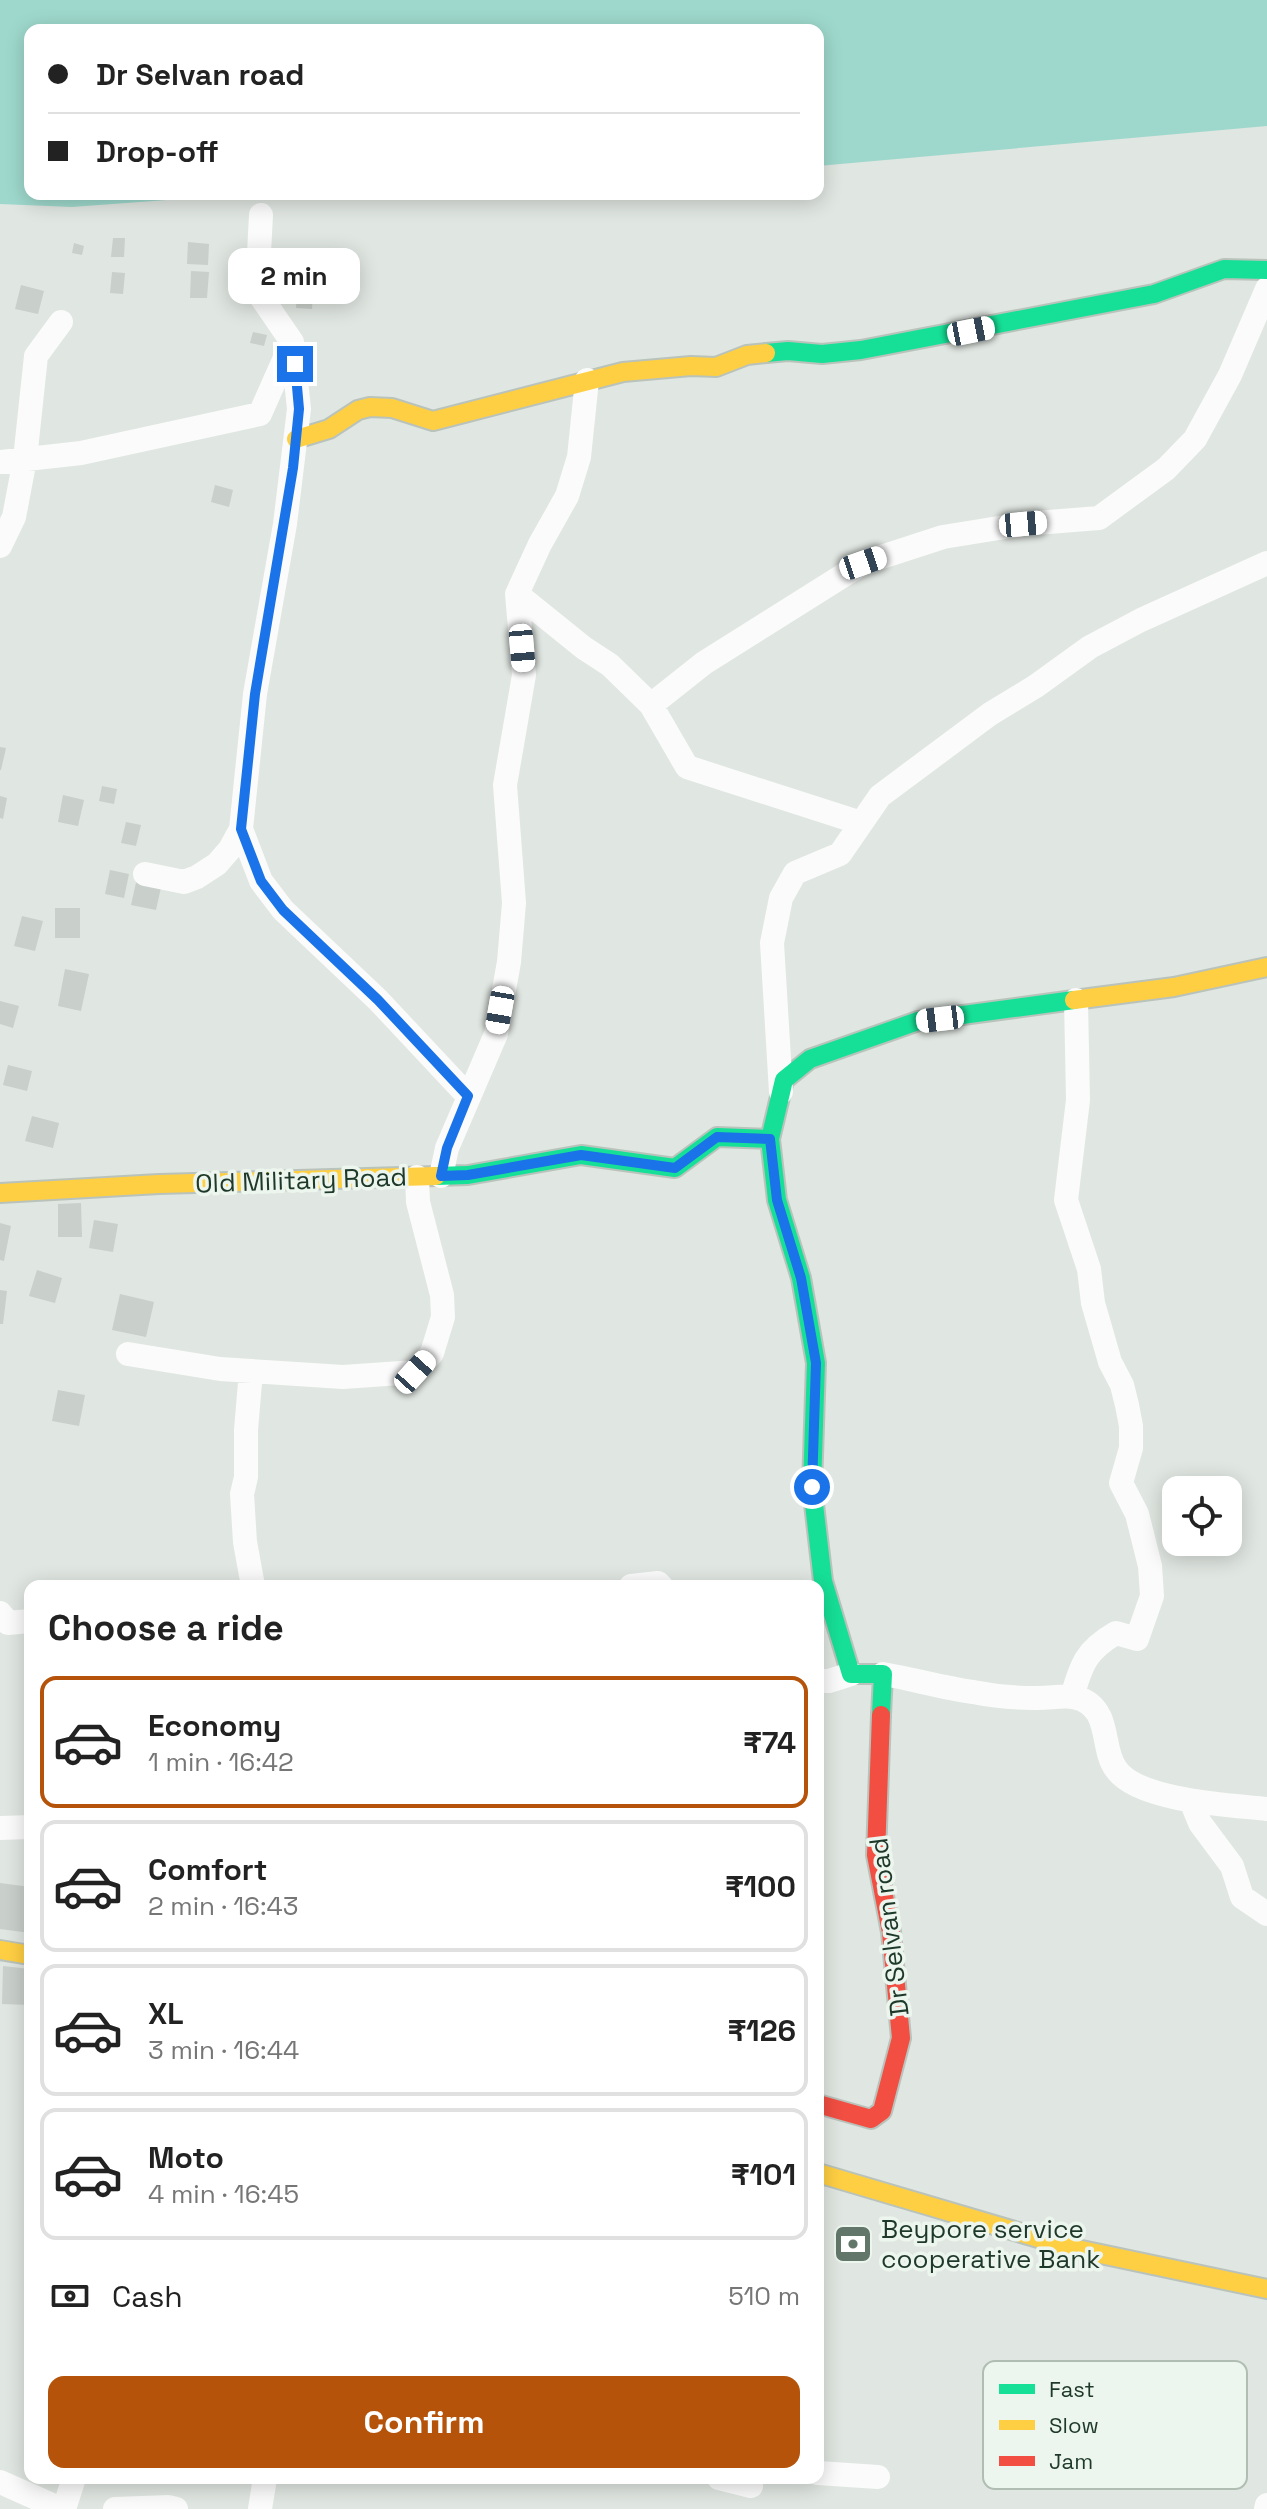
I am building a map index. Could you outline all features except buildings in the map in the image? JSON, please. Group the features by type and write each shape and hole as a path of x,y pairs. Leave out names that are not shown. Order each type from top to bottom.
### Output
{"street":[{"path":"145,874 184,882 197,877 217,864 241,829 255,694 285,524 299,409 292,342 257,291 261,215"},
{"path":"296,439 333,427 354,411 375,406 433,421 623,372 716,367 747,355 788,351 822,354 861,350 1154,294 1224,269 1267,270"},
{"path":"651,705 704,663 863,563 943,537 1023,524 1099,518 1166,469 1195,439 1230,375 1267,289"},
{"path":"0,546 14,517 25,459 36,356 61,322"},
{"path":"0,462 81,453 260,414 292,342"},
{"path":"128,1354 220,1369 343,1377 415,1372 432,1353 443,1317 442,1295 418,1202 447,1148 496,1034 509,962 514,903 505,785 524,675 517,594 567,496 579,457 587,380"},
{"path":"823,1580 812,1487 816,1363 801,1278 777,1200 770,1139 782,1087 772,943 781,898 795,873 840,854 880,796 926,760 1090,647 1141,620 1267,563"},
{"path":"517,594 610,665 651,705 687,767 861,823"},
{"path":"241,829 261,881 283,910 378,1000 468,1096"},
{"path":"782,1087 810,1059 918,1021 1174,987 1267,967"},
{"path":"1072,1697 1086,1657 1097,1644 1116,1633 1137,1639 1152,1596 1150,1566 1137,1514 1121,1483 1131,1448 1127,1405 1122,1385 1110,1362 1093,1303 1089,1269 1066,1200 1078,1100 1076,1000"},
{"name":"Old Military Road","path":"0,1193 159,1184 468,1175 581,1155 675,1168 717,1137 770,1139"},
{"path":"251,1371 246,1477 242,1494 245,1542 252,1580"},
{"path":"824,1584 851,1674"},
{"path":"0,1613 8,1623 24,1622"},
{"path":"824,1681 851,1674 883,1674 973,1692 1036,1698 1066,1695 1087,1702 1101,1719 1108,1756 1117,1771 1132,1785 1191,1801 1267,1809"},
{"name":"Dr Selvan road","path":"824,2106 871,2119 882,2111 901,2038 891,1932 876,1855 883,1674"},
{"path":"1191,1801 1200,1823 1232,1866 1242,1897 1267,1914"},
{"path":"0,1828 24,1827"},
{"path":"0,1950 24,1954"},
{"path":"824,2177 1072,2248 1267,2289"},
{"path":"824,2473 878,2477"},
{"path":"0,2482 63,2509 72,2484"},
{"path":"260,2509 264,2484"},
{"path":"115,2509 176,2509"}],"water":[{"path":"0,0 1267,0 1267,126 824,165 824,24 24,24 24,200 167,200 72,207 0,204"}],"traffic: fast":[{"path":"766,353 822,354 861,350 1154,294 1224,269 1267,270"},
{"path":"436,1176 468,1175 581,1155 675,1168 717,1137 770,1139 784,1080 810,1059 918,1021 1074,1000"},
{"path":"770,1139 777,1200 801,1278 816,1363 812,1487 823,1580"},
{"path":"824,1584 851,1674 883,1674 881,1715"}],"traffic: slow":[{"path":"296,439 329,429 358,410 370,407 392,408 433,421 623,372 716,367 747,355 766,353"},
{"path":"1074,1000 1174,987 1267,967"},
{"path":"0,1193 159,1184 436,1176"},
{"path":"0,1950 24,1954"},
{"path":"824,2175 1072,2248 1267,2289"}],"traffic: jam":[{"path":"824,2106 871,2119 882,2111 901,2038 891,1932 876,1855 881,1715"}],"place":[{"name":"Beypore service cooperative Bank","path":"853,2244"}],"route":[{"path":"295,364 299,409 293,468 255,694 241,829 261,881 283,910 378,1000 468,1096 447,1148 441,1176 468,1175 581,1155 675,1168 717,1137 770,1139 777,1200 801,1278 816,1363 812,1487"}]}
